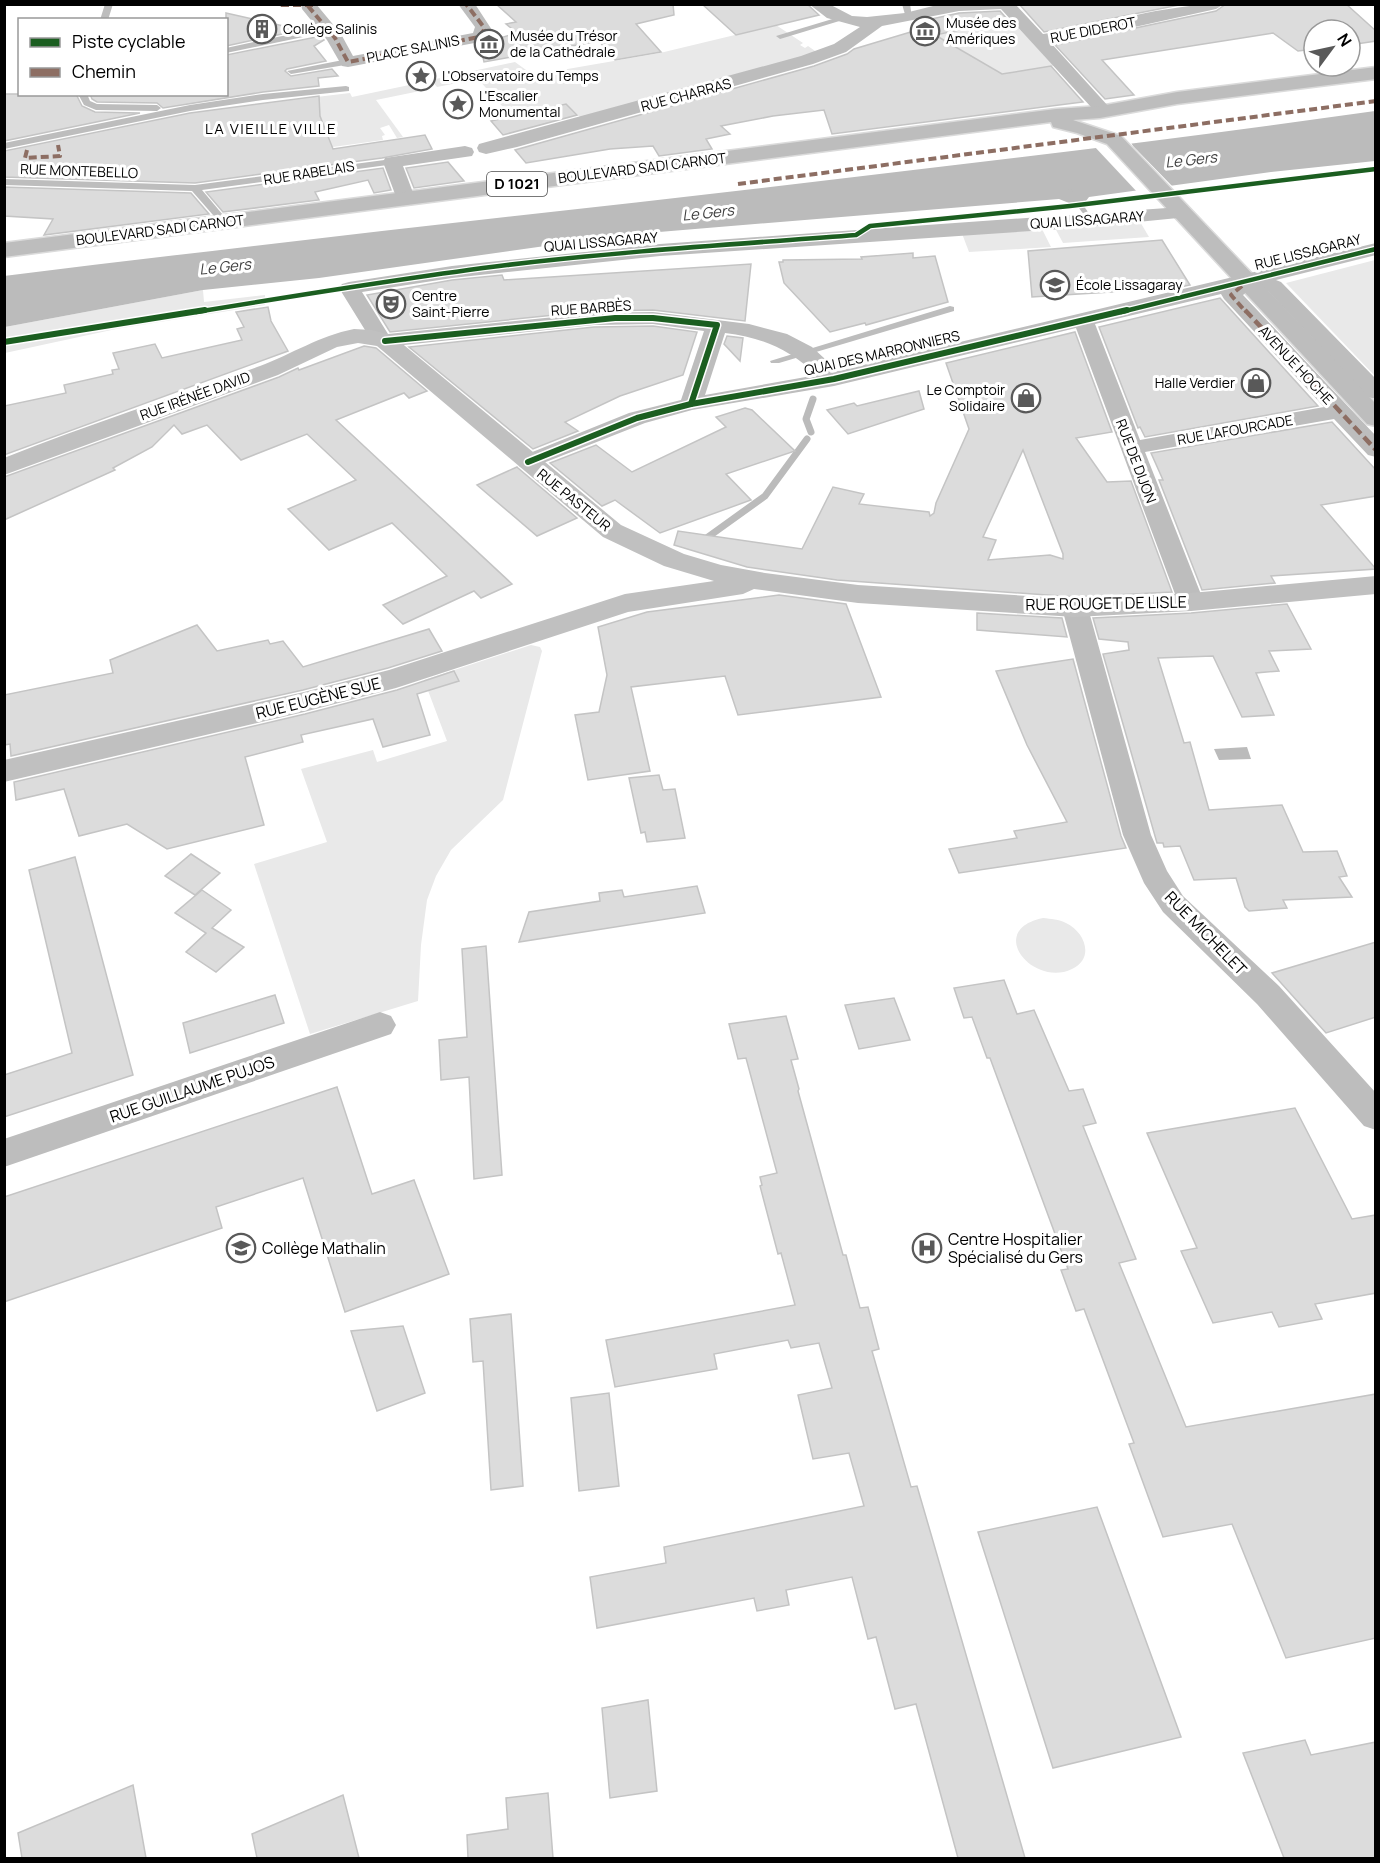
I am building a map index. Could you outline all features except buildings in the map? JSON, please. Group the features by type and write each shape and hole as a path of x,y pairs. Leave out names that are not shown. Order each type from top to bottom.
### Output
{"main road":[{"name":"BOULEVARD SADI CARNOT","path":"4,250 1029,119 1100,112 1177,98 1376,73"},
{"name":"BOULEVARD SADI CARNOT","path":"1029,119 1117,130 1139,109 1177,98"},
{"name":"AVENUE HOCHE","path":"1117,130 1180,211 1376,419"},
{"name":"RUE IRÉNÉE DAVID","path":"4,467 76,438 292,362 335,341 361,336 382,339"},
{"name":"RUE PASTEUR","path":"382,339 612,531 674,560 718,573 765,582"},
{"path":"612,531 640,562 647,576 639,590 625,603"},
{"name":"RUE ROUGET DE LISLE","path":"765,582 858,594 1075,608 1191,602 1376,585"},
{"name":"RUE EUGÈNE SUE","path":"4,771 304,702 396,678 625,603 765,582"}],"street":[{"name":"PLACE SALINIS","path":"311,5 329,29 348,62 479,36 484,30 483,26 466,4"},
{"path":"829,13 877,22 908,10 1003,4 1040,40 1097,103 1100,112"},
{"name":"RUE DIDEROT","path":"1040,40 1094,31 1216,4"},
{"path":"281,5 311,5"},
{"name":"RUE CHARRAS","path":"486,148 807,60 840,48 877,22"},
{"name":"RUE RABELAIS","path":"392,162 465,152"},
{"path":"392,162 405,198"},
{"name":"QUAI LISSAGARAY","path":"382,339 349,288 418,277 610,254 1180,211"},
{"name":"RUE LISSAGARAY","path":"1240,275 1376,249"},
{"name":"RUE LISSAGARAY","path":"1240,275 1271,255 1309,252 1347,256"},
{"path":"1240,275 1274,286 1376,392"},
{"name":"QUAI DES MARRONNIERS","path":"528,462 637,418 691,404 834,379 1083,320 1240,275"},
{"name":"AVENUE HOCHE","path":"1240,275 1231,295 1376,450"},
{"name":"RUE BARBÈS","path":"382,339 615,318 653,318 717,325 759,333 779,339 804,352"},
{"name":"RUE DE DIJON","path":"1083,320 1191,602"},
{"path":"691,404 717,325"},
{"name":"QUAI DES MARRONNIERS","path":"804,352 834,379"},
{"name":"RUE LAFOURCADE","path":"1131,448 1340,411"},
{"name":"RUE MICHELET","path":"1075,608 1137,835 1154,875 1173,904 1268,995 1376,1116"},
{"name":"RUE GUILLAUME PUJOS","path":"4,1153 380,1025"}],"lane":[{"path":"780,36 829,13"},
{"path":"228,51 329,29"},
{"path":"291,71 348,62"},
{"path":"4,146 190,108 263,97 346,89"},
{"path":"83,96 87,103 96,107 190,108"},
{"name":"RUE RABELAIS","path":"153,188 195,188 392,162"},
{"name":"RUE MONTEBELLO","path":"4,182 153,188"},
{"path":"195,188 223,221"},
{"path":"775,361 950,309"}],"shaded area":[{"path":"1011,20 1054,66 970,80 965,52 935,35"},
{"path":"776,25 803,43 800,45 805,48 808,46 818,53 581,118 566,104 542,115 533,110 510,115 478,79 437,87 431,80 515,62 533,75 660,53"},
{"path":"414,84 420,91 376,100 403,137 397,138 389,125 380,128 385,135 382,136 383,140 304,151 308,98 350,93 352,97"},
{"path":"1139,220 1149,237 1063,243 1054,226"},
{"path":"1041,227 1051,247 969,252 961,231"},
{"path":"1376,260 1375,376 1286,283"},
{"path":"203,290 204,302 265,295 265,305 116,329 5,353 5,327"},
{"path":"531,645 540,647 542,651 503,800 451,850 436,876 427,900 421,945 418,1001 310,1034 254,864 327,842 301,769 373,750 377,762 447,741 424,680"},
{"path":"1043,918 1055,919 1073,927 1082,939 1085,945 1083,958 1072,969 1057,973 1043,971 1030,964 1021,955 1016,944 1018,934 1026,924"}],"water":[{"name":"Le Gers","path":"1375,111 1375,161 1271,172 1089,197 1086,201 1069,203 1059,199 623,235 319,278 203,290 5,327 4,276 1033,156"},
{"path":"1247,747 1251,759 1219,760 1214,749"}],"pier":[{"path":"1130,141 1175,189 1139,194 1094,146"}],"waterway":[{"path":"1070,192 1085,212"},
{"path":"811,432 806,419 813,399"},
{"path":"701,542 765,496 807,439"}],"marked path":[{"path":"308,6 335,38 348,62 479,37 484,30 483,26 466,4"},
{"path":"281,5 314,5"},
{"path":"738,184 1376,101"},
{"path":"27,150 25,158 60,156 58,145"},
{"path":"1242,286 1231,295 1376,450"}],"cycle path":[{"path":"4,342 407,278 508,265 610,254 856,235 870,226 1070,206 1376,169"},
{"path":"528,462 637,418 691,404 834,379 1376,249"},
{"path":"385,341 615,318 653,318 717,325 691,404"}],"place":[{"name":"Collège Salinis","path":"262,29"},
{"name":"Musée des Amériques","path":"925,31"},
{"name":"Musée du Trésor de la Cathédrale","path":"489,44"},
{"name":"L'Observatoire du Temps","path":"421,76"},
{"name":"L'Escalier Monumental","path":"458,104"},
{"name":"École Lissagaray","path":"1055,285"},
{"name":"Centre Saint-Pierre","path":"391,304"},
{"name":"Halle Verdier","path":"1256,383"},
{"name":"Le Comptoir Solidaire","path":"1026,398"},
{"name":"Collège Mathalin","path":"241,1248"},
{"name":"Centre Hospitalier Spécialisé du Gers","path":"927,1248"}],"district":[{"name":"LA VIEILLE VILLE","path":"271,129"}]}
